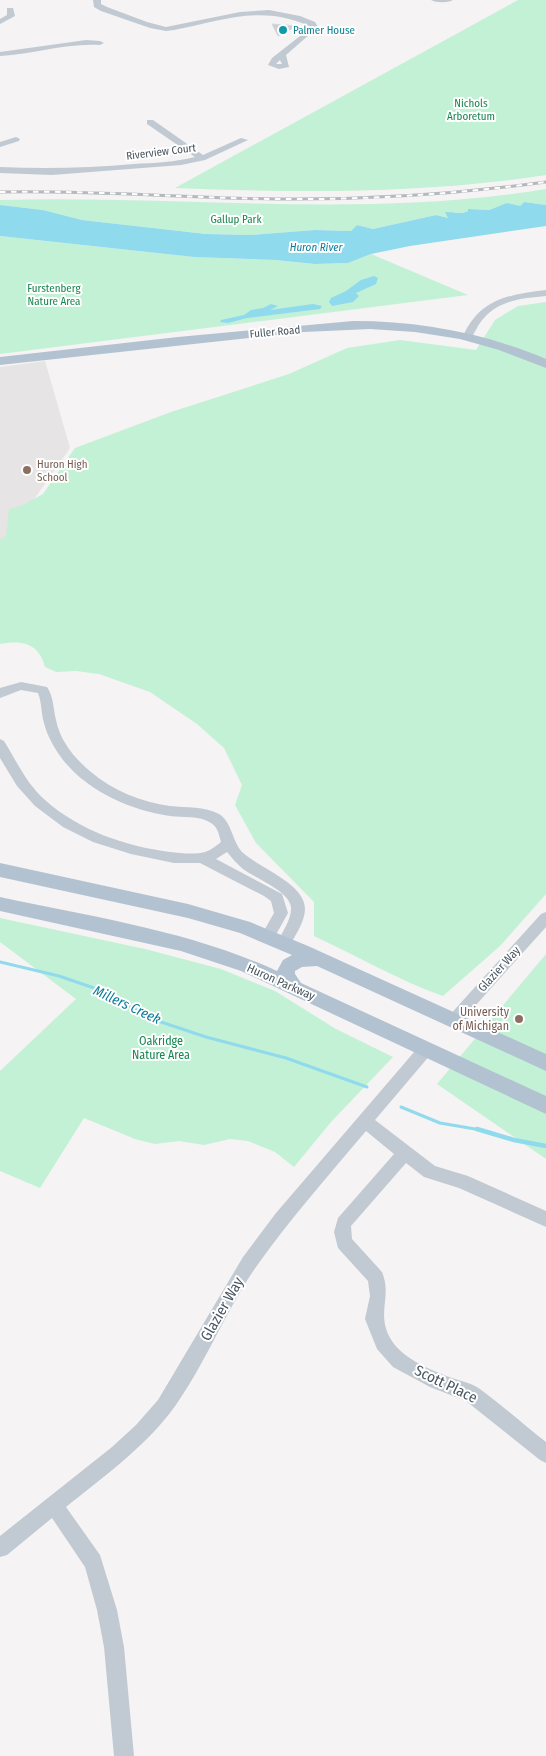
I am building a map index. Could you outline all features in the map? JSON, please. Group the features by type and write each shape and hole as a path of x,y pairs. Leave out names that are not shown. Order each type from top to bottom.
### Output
{"main road":[{"name":"Fuller Road","path":"0,361 114,347 337,326 403,327 468,336 514,350 546,364"},
{"path":"0,870 188,911 276,940 546,1063"},
{"name":"Huron Parkway","path":"0,904 181,944 247,966 546,1106"},
{"path":"294,987 285,975 289,966 298,960 320,960"}],"street":[{"path":"97,0 97,5 104,9 162,28 263,11 278,12 308,22 314,27 282,55"},
{"path":"435,0 449,0"},
{"path":"0,22 9,19 11,16 10,10"},
{"path":"0,54 18,53 73,41 100,43"},
{"path":"150,122 202,158"},
{"path":"0,145 16,139"},
{"name":"Riverview Court","path":"0,170 78,171 174,164 202,158 244,140"},
{"path":"468,336 472,324 481,313 495,304 510,299 546,293"},
{"path":"0,694 14,686 26,685 43,690 46,696 50,723 57,740 73,762 92,780 107,790 136,803 169,811 212,817 224,828 229,844 242,861 260,874 283,886 295,897 298,906 296,916 276,940"},
{"path":"0,744 15,774 27,790 42,804 84,832 118,846 177,858 202,858 214,854 229,844"},
{"path":"202,858 277,898 281,913 276,940"},
{"name":"Glazier Way","path":"453,1021 546,918"},
{"name":"Glazier Way","path":"0,1548 136,1436 164,1406 250,1263 282,1218 426,1050"},
{"path":"364,1121 430,1172 462,1181 546,1218"},
{"name":"Scott Place","path":"405,1153 344,1223 342,1232 344,1243 376,1278 378,1296 374,1319 383,1342 399,1361 436,1381 472,1394 546,1454"},
{"path":"54,1505 93,1562 107,1610 114,1647 124,1756"}],"shaded area":[{"name":"Huron High School","path":"45,361 70,448 7,538 0,539 0,367"}],"green space":[{"name":"Nichols Arboretum","path":"518,0 546,0 546,175 454,186 408,189 268,191 175,188"},
{"name":"Gallup Park","path":"546,189 546,205 524,202 520,206 499,206 489,210 468,209 468,211 463,213 454,212 448,218 436,215 373,229 357,225 351,231 315,230 250,235 207,234 82,220 43,210 0,205 0,200 68,199 273,204 410,203 478,198"},
{"name":"Furstenberg Nature Area","path":"0,236 194,257 275,260 315,264 348,263 371,254 468,295 0,354"},
{"path":"546,302 546,894 500,946 443,996 426,990 314,936 314,902 256,843 235,805 242,785 224,748 197,724 150,692 99,674 76,671 56,672 45,667 39,653 28,645 22,643 0,644 0,539 6,537 9,509 23,505 43,494 75,448 171,412 289,374 347,348 400,340 476,350 495,320 518,306"},
{"name":"Oakridge Nature Area","path":"0,918 145,949 221,969 275,991 336,1029 393,1057 331,1122 294,1167 275,1152 248,1141 230,1139 204,1145 179,1141 155,1144 135,1139 84,1118 40,1188 0,1171 0,1071 76,999 0,942"},
{"name":"University of Michigan","path":"546,954 546,1159 437,1084"}],"water":[{"name":"Huron River","path":"524,202 546,205 546,226 410,246 371,254 348,263 315,264 275,260 194,257 0,236 0,205 43,210 82,220 206,234 250,235 315,230 351,231 357,225 373,229 436,215 448,218 445,212 463,213 468,211 468,209 489,210 507,203 520,206"},
{"path":"374,276 378,278 376,284 356,293 359,296 353,302 332,306 329,302 331,298 346,291 361,280"},
{"path":"271,304 278,306 270,310 313,304 322,306 320,309 247,318 228,323 220,322 221,320 244,315 251,310 263,308"}],"building":[{"path":"272,24 297,26 278,36"}],"waterway":[{"name":"Millers Creek","path":"0,962 59,976 97,989 155,1020 206,1037 286,1058 367,1087"},
{"name":"Millers Creek","path":"401,1107 440,1123 480,1130"},
{"name":"Millers Creek","path":"480,1130 514,1140 546,1146"}],"railway":[{"path":"0,192 70,192 277,199 344,198 446,193 546,182"}],"place":[{"name":"Palmer House","path":"283,30"},
{"name":"Huron High School","path":"27,470"},
{"name":"University of Michigan","path":"519,1019"}]}
